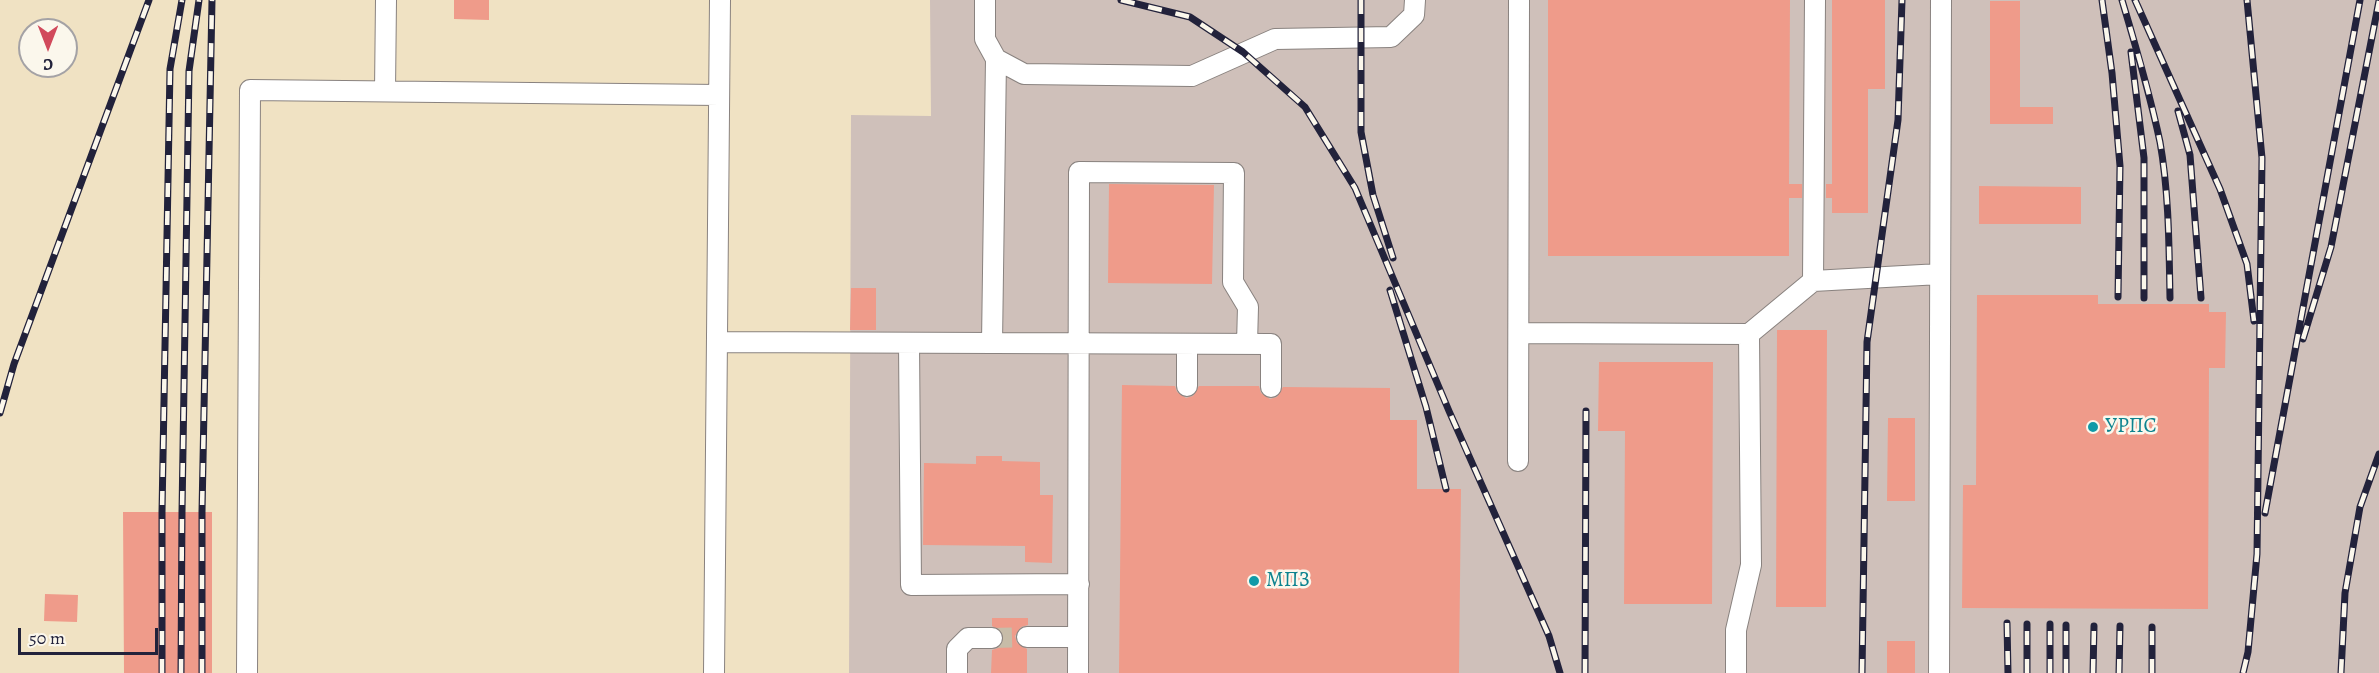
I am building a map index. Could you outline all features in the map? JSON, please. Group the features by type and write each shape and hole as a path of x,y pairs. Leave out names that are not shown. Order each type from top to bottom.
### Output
{"street":[{"path":"385,92 386,0"},
{"path":"714,673 720,0"},
{"path":"985,0 985,39 996,59 992,343"},
{"path":"996,59 1024,74 1192,76 1275,39 1391,37 1414,15 1415,0"},
{"path":"1518,460 1519,0"},
{"path":"1813,281 1815,0"},
{"path":"1939,673 1941,0"},
{"path":"247,673 250,90 719,95"},
{"path":"1078,673 1079,172 1234,173 1233,282 1248,307 1247,344"},
{"path":"1519,333 1749,334 1813,281 1940,274"},
{"path":"1736,673 1736,630 1751,565 1749,334"},
{"path":"718,342 1271,344 1271,387"},
{"path":"909,343 911,585 1079,584"},
{"path":"1187,344 1187,386"},
{"path":"1028,637 1078,637"},
{"path":"957,673 957,650 968,638 992,638"}],"shaded area":[{"path":"930,0 2379,0 2379,673 849,673 851,115 931,116"}],"building":[{"path":"454,0 489,0 489,20 454,19"},
{"path":"1548,0 1790,0 1789,184 1802,184 1802,198 1789,198 1789,256 1548,256"},
{"path":"1832,0 1885,0 1885,89 1868,89 1868,213 1832,213 1832,198 1826,198 1826,184 1832,184"},
{"path":"1990,1 2020,1 2020,107 2053,107 2053,124 1990,124"},
{"path":"1109,184 1214,185 1212,284 1108,283"},
{"path":"1979,186 2081,187 2081,224 1979,224"},
{"path":"851,288 876,288 876,330 850,330"},
{"name":"УРПС","path":"1977,295 2098,295 2098,304 2209,304 2209,312 2226,312 2225,368 2209,368 2208,609 1962,608 1963,485 1976,485"},
{"path":"1777,330 1827,330 1826,607 1776,607"},
{"path":"1599,362 1713,362 1712,604 1624,604 1625,431 1598,431"},
{"name":"МПЗ","path":"1122,385 1175,386 1177,392 1186,398 1193,396 1199,386 1259,386 1261,393 1270,399 1277,397 1283,387 1390,388 1390,420 1417,420 1417,489 1461,489 1459,673 1119,673"},
{"path":"1888,418 1915,418 1915,501 1887,501"},
{"path":"976,456 1002,456 1002,461 1040,462 1040,495 1053,495 1052,563 1025,562 1025,546 923,545 924,463 976,464"},
{"path":"123,512 212,512 212,673 124,673"},
{"path":"45,594 78,595 77,622 44,621"},
{"path":"992,618 1028,618 1028,625 1021,627 1015,636 1017,643 1027,649 1027,673 991,673 992,650 998,648 1004,639 1002,632 992,626"},
{"path":"1887,641 1915,641 1915,673 1887,673"}],"tunnel":[{"path":"992,638 1027,637"}],"railway":[{"path":"0,413 14,364 149,0"},
{"path":"162,673 162,512 170,69 182,0"},
{"path":"181,673 189,71 199,0"},
{"path":"202,673 202,512 212,0"},
{"path":"1121,0 1190,17 1243,52 1305,107 1355,188 1449,411 1549,636 1560,673"},
{"path":"1361,0 1361,132 1373,195 1393,258"},
{"path":"1862,673 1867,342 1898,120 1902,0"},
{"path":"2102,0 2112,73 2120,166 2118,297"},
{"path":"2122,0 2160,142 2167,200 2170,298"},
{"path":"2135,0 2220,189 2247,264 2254,321"},
{"path":"2243,673 2248,652 2257,554 2262,158 2247,0"},
{"path":"2265,513 2360,0"},
{"path":"2303,339 2331,247 2379,1"},
{"path":"2131,52 2144,158 2144,298"},
{"path":"2178,111 2190,155 2201,298"},
{"path":"1390,290 1426,407 1446,489"},
{"path":"1585,673 1586,411"},
{"path":"2341,673 2345,593 2360,507 2379,454"},
{"path":"2007,623 2008,673"},
{"path":"2027,624 2027,673"},
{"path":"2050,624 2050,673"},
{"path":"2066,625 2066,673"},
{"path":"2093,673 2094,626"},
{"path":"2119,673 2120,626"},
{"path":"2152,627 2152,673"}],"place":[{"name":"УРПС","path":"2093,427"},
{"name":"МПЗ","path":"1254,581"}]}
